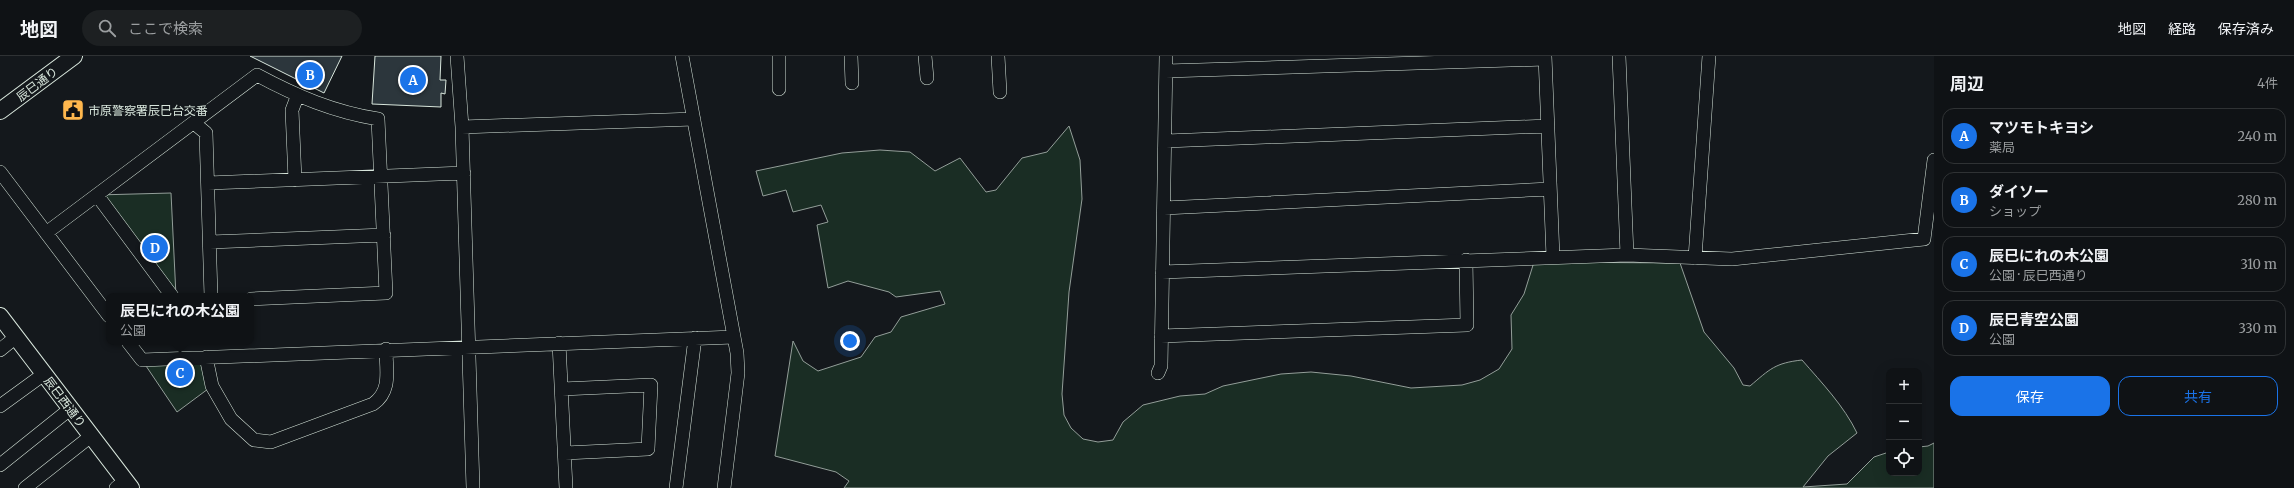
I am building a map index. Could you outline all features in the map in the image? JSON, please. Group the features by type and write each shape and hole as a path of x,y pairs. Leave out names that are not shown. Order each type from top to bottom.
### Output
{"street":[{"name":"辰巳通り","path":"0,111 74,56"},
{"path":"457,56 464,173 473,488"},
{"path":"682,56 734,337 738,373 724,488"},
{"path":"779,56 780,89"},
{"path":"851,56 852,83"},
{"path":"925,56 926,78"},
{"path":"998,56 1000,92"},
{"path":"1158,373 1161,366 1166,141 1166,56"},
{"path":"1619,56 1627,255"},
{"path":"1695,258 1709,56"},
{"path":"1166,71 1545,58 1553,257"},
{"path":"46,232 257,75 296,96 351,115 378,119 386,293 254,299"},
{"path":"295,180 292,110 296,96"},
{"path":"462,127 694,119"},
{"path":"194,123 206,133 211,293"},
{"path":"1166,141 1548,126"},
{"path":"1162,272 1627,255 1732,259 1924,239 1934,160"},
{"path":"0,172 106,312"},
{"path":"208,183 464,173"},
{"path":"1164,208 1550,189"},
{"path":"97,195 170,293"},
{"path":"210,242 384,236"},
{"path":"1161,336 1467,325 1466,260"},
{"name":"辰巳西通り","path":"0,316 91,436 124,486"},
{"path":"0,350 16,337"},
{"path":"130,345 142,360 469,346 734,337"},
{"path":"676,488 695,338"},
{"path":"559,343 566,488"},
{"path":"206,357 212,386 231,419 254,440 271,442 373,404 379,400 384,394 387,384 386,350"},
{"path":"0,406 44,374"},
{"path":"562,389 652,385 648,449 565,453"},
{"path":"0,465 70,409"},
{"path":"25,488 91,436"}],"green space":[{"path":"1069,126 1080,160 1082,199 1069,292 1062,394 1064,415 1071,428 1083,439 1098,442 1113,440 1123,422 1143,405 1180,396 1205,394 1223,386 1281,374 1311,372 1351,376 1411,388 1462,385 1480,380 1499,369 1512,349 1511,315 1524,294 1534,262 1680,263 1704,332 1734,368 1743,385 1750,386 1768,371 1779,365 1802,360 1832,395 1852,423 1857,433 1828,456 1803,487 1847,484 1874,457 1886,453 1886,476 1922,476 1922,447 1934,443 1934,488 844,488 849,481 836,472 775,456 793,341 803,361 818,371 861,357 875,337 891,332 901,317 945,304 940,291 896,297 889,292 848,281 828,288 817,225 828,222 821,205 793,212 786,190 763,196 756,171 842,153 880,150 910,152 935,171 960,158 986,192 996,190 1022,158 1047,152"},
{"path":"171,193 176,293 174,293 97,195"},
{"path":"206,357 212,386 177,412 142,360"}],"building":[{"path":"250,56 342,56 324,93"},
{"path":"375,56 441,56 440,80 446,80 445,94 441,93 441,107 372,104"}],"place":[{"name":"ダイソー","path":"310,75"},
{"name":"マツモトキヨシ","path":"413,80"},
{"name":"市原警察署辰巳台交番","path":"73,110"},
{"name":"辰巳青空公園","path":"155,248"},
{"name":"辰巳にれの木公園","path":"180,373"}]}
